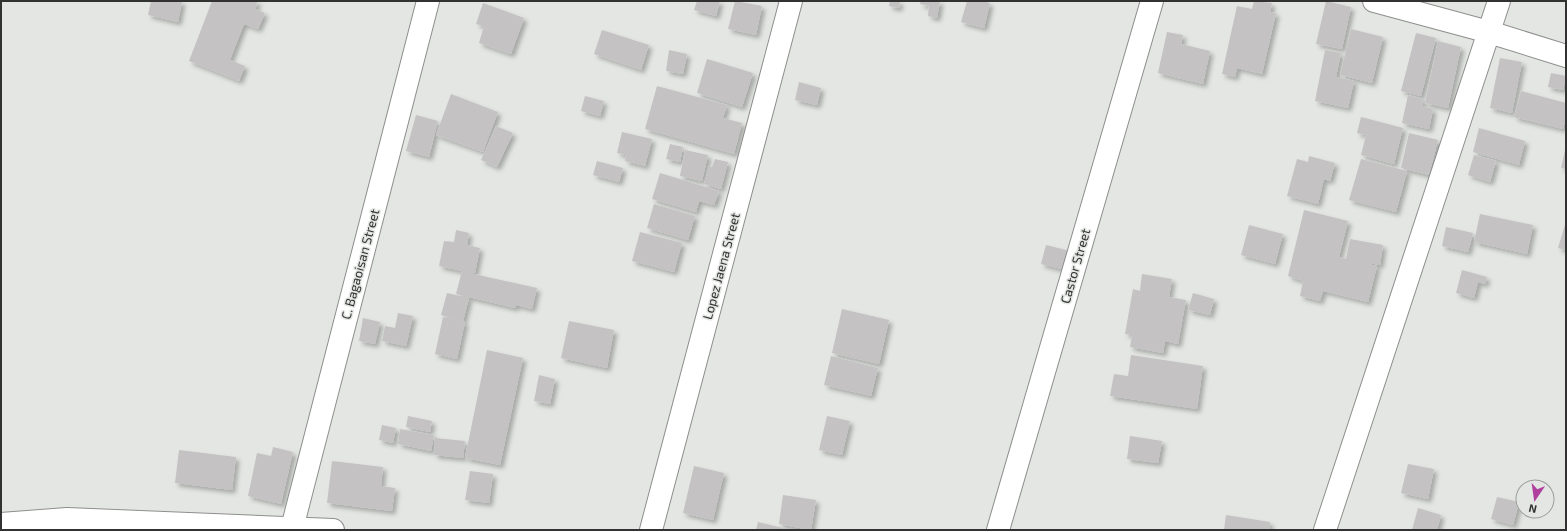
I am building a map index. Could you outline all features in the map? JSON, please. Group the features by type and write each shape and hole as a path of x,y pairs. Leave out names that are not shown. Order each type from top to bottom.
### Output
{"street":[{"name":"C. Bagaoisan Street","path":"292,528 428,1"},
{"name":"Lopez Jaena Street","path":"651,530 790,1"},
{"name":"Castor Street","path":"998,530 1152,1"},
{"path":"1374,1 1489,32 1566,56"},
{"path":"1325,530 1499,1"},
{"path":"1,524 67,519 333,530"}],"building":[{"path":"151,1 182,1 178,22 148,15"},
{"path":"212,1 258,1 255,9 265,13 258,29 244,24 230,60 245,66 239,81 189,61"},
{"path":"697,1 720,1 716,16 694,10"},
{"path":"735,1 762,6 756,35 728,29"},
{"path":"890,1 900,1 899,8 889,6"},
{"path":"921,1 940,1 937,18 928,16 929,6 920,4"},
{"path":"967,1 982,1 990,3 984,28 961,22"},
{"path":"1254,1 1272,3 1270,12 1276,13 1262,74 1237,68 1235,77 1222,74 1237,6 1252,9"},
{"path":"1326,1 1351,7 1342,49 1316,44"},
{"path":"483,3 524,18 511,54 479,43 484,26 476,24"},
{"path":"1351,29 1383,37 1372,83 1340,75"},
{"path":"602,30 649,45 641,70 594,54"},
{"path":"1167,32 1183,35 1181,44 1210,51 1203,84 1158,73"},
{"path":"1416,33 1436,38 1421,96 1401,91"},
{"path":"1438,41 1461,47 1448,108 1425,103"},
{"path":"669,50 687,54 683,74 666,71"},
{"path":"1325,50 1341,53 1336,77 1354,81 1348,108 1315,101"},
{"path":"1500,58 1522,62 1512,113 1490,108"},
{"path":"707,59 753,73 742,107 697,93"},
{"path":"1551,73 1566,76 1563,90 1548,87"},
{"path":"799,82 821,88 817,105 795,100"},
{"path":"657,86 727,105 723,118 742,123 734,154 645,129"},
{"path":"1521,91 1566,103 1566,117 1563,129 1514,117"},
{"path":"451,94 498,112 483,152 436,135"},
{"path":"1408,95 1423,99 1422,106 1433,109 1429,129 1402,123"},
{"path":"585,96 604,101 600,116 581,111"},
{"path":"416,115 438,121 429,157 406,151"},
{"path":"1361,117 1403,128 1394,164 1361,155 1366,135 1357,133"},
{"path":"496,126 513,133 497,167 481,160"},
{"path":"1479,128 1525,141 1519,165 1473,152"},
{"path":"622,132 652,139 645,166 625,161 626,155 617,153"},
{"path":"1409,133 1438,140 1429,175 1401,168"},
{"path":"670,144 683,147 680,162 666,159"},
{"path":"685,150 708,155 702,181 680,176"},
{"path":"1566,150 1566,169 1561,168"},
{"path":"1474,155 1496,161 1490,182 1468,175"},
{"path":"1309,156 1335,163 1330,181 1324,179 1318,204 1287,196 1297,159 1308,162"},
{"path":"715,159 728,162 721,189 704,184 709,166 712,167"},
{"path":"1361,159 1407,171 1396,212 1349,200"},
{"path":"597,161 623,168 619,182 593,175"},
{"path":"660,173 719,191 714,205 699,201 696,212 652,199"},
{"path":"654,204 695,216 688,240 647,228"},
{"path":"1304,210 1348,221 1339,257 1346,259 1350,239 1383,245 1380,265 1349,260 1377,266 1368,302 1323,291 1320,301 1300,296 1303,281 1288,276"},
{"path":"1480,214 1533,225 1527,254 1474,242"},
{"path":"1566,221 1566,250 1558,248"},
{"path":"1249,225 1283,234 1275,264 1241,255"},
{"path":"1446,227 1473,233 1468,252 1442,246"},
{"path":"456,230 469,233 467,245 480,248 475,273 465,272 537,288 532,309 516,305 515,308 456,294 462,271 439,266 444,241 454,242"},
{"path":"640,232 682,243 674,272 632,261"},
{"path":"1046,245 1074,252 1070,271 1041,264"},
{"path":"1462,270 1487,277 1485,284 1478,282 1474,298 1456,293"},
{"path":"1142,274 1172,279 1169,297 1186,300 1178,344 1165,341 1163,353 1130,347 1132,335 1125,334 1133,289 1140,291"},
{"path":"447,293 469,298 463,321 441,315"},
{"path":"1193,293 1214,299 1210,315 1188,310"},
{"path":"842,309 889,320 879,364 832,353"},
{"path":"398,313 413,316 406,346 382,341 385,326 395,328"},
{"path":"443,317 465,322 457,359 435,354"},
{"path":"363,318 380,322 375,344 359,341"},
{"path":"569,321 614,330 607,368 561,358"},
{"path":"487,350 523,358 500,465 465,458"},
{"path":"1131,355 1203,366 1197,409 1110,396 1114,374 1128,376"},
{"path":"831,356 878,368 871,396 824,385"},
{"path":"539,375 555,379 550,404 534,401"},
{"path":"408,416 432,421 430,432 406,427"},
{"path":"827,416 850,421 842,455 819,450"},
{"path":"382,425 396,428 393,443 379,440"},
{"path":"400,429 434,435 431,451 398,444"},
{"path":"1130,436 1162,441 1158,463 1127,459"},
{"path":"435,438 465,441 463,458 434,455"},
{"path":"273,447 293,452 281,504 248,496 257,453 271,456"},
{"path":"179,450 236,457 232,490 175,483"},
{"path":"332,461 383,467 381,486 395,488 392,511 327,503"},
{"path":"1408,464 1434,469 1428,499 1401,493"},
{"path":"694,466 724,473 713,520 683,513"},
{"path":"470,471 493,474 489,503 465,500"},
{"path":"783,495 816,500 811,530 779,524"},
{"path":"1497,497 1515,501 1515,517 1513,525 1491,519"},
{"path":"1418,508 1441,515 1437,530 1412,530"},
{"path":"1226,515 1270,522 1269,530 1224,530"},
{"path":"758,522 783,528 782,530 756,530"}]}
